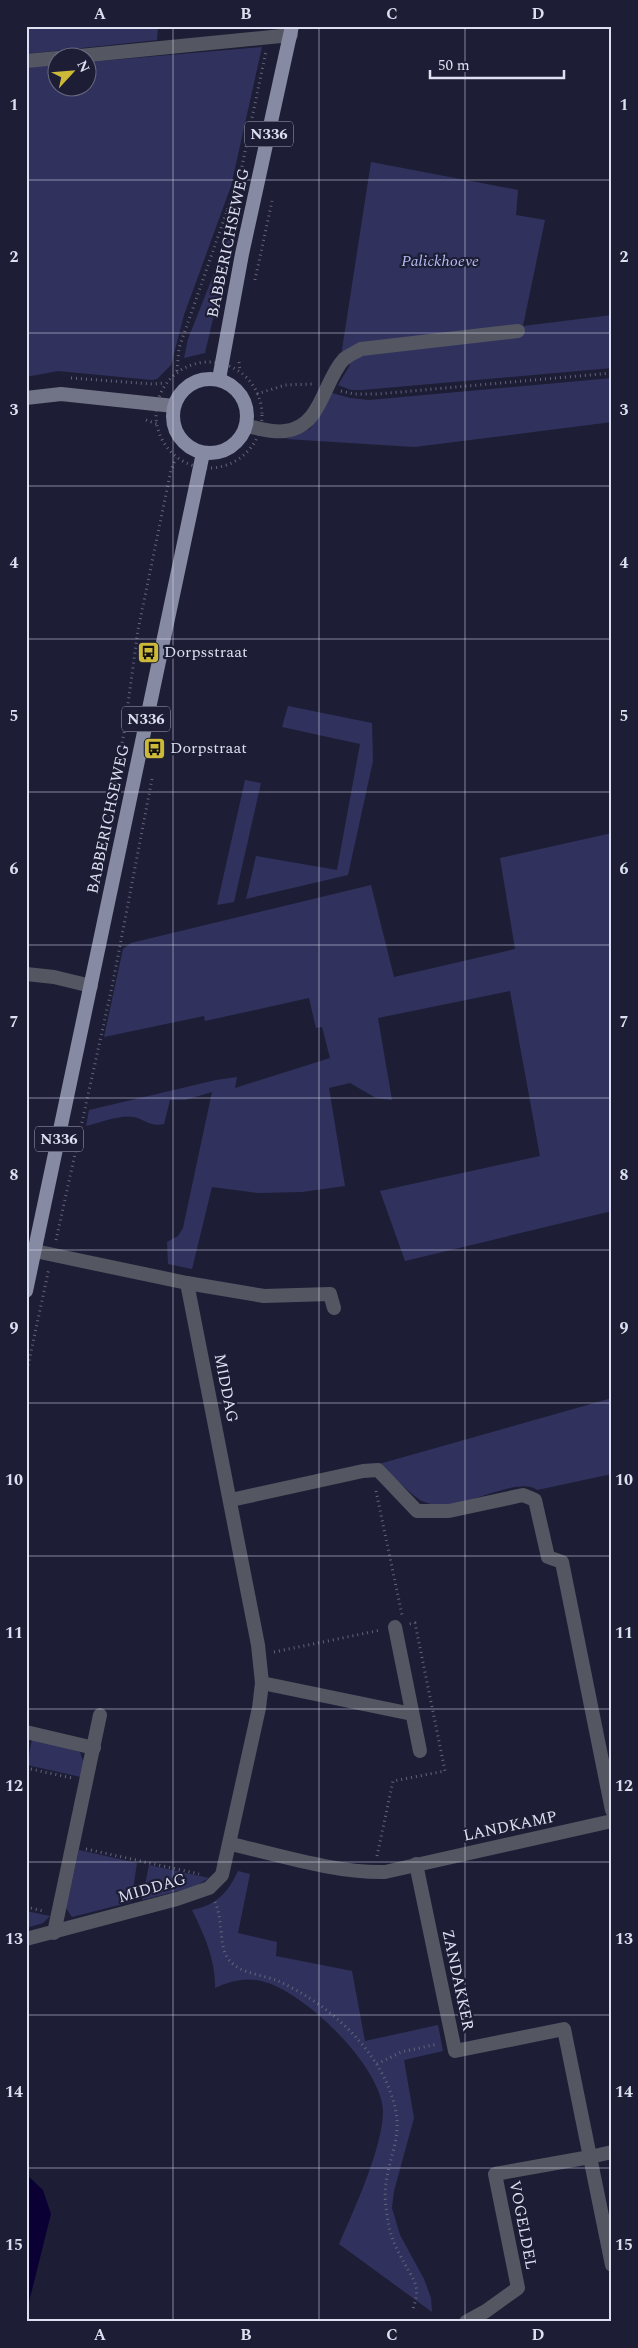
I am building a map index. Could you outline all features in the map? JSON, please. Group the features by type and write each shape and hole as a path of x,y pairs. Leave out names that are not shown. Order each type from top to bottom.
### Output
{"main road":[{"name":"BABBERICHSEWEG","path":"219,379 242,254 292,30"},
{"path":"209,378 219,379 236,389 242,397 253,427 243,434 230,448 221,452 203,453 193,449 178,436 173,416 174,406 183,390 191,384 209,378"},
{"path":"26,398 61,394 174,406"},
{"name":"BABBERICHSEWEG","path":"91,986 198,468 203,453"},
{"name":"N336","path":"26,1291 91,986"}],"street":[{"path":"98,54 269,37 292,30"},
{"path":"26,61 48,59"},
{"path":"253,427 285,431 301,426 315,412 327,387 345,358 361,349 518,331"},
{"path":"26,974 54,976 91,986"},
{"path":"35,1250 187,1283 264,1296 330,1294 334,1308"},
{"name":"MIDDAG","path":"26,1939 177,1900 214,1883 222,1875 230,1844 254,1734 262,1682 259,1655 231,1500 187,1283"},
{"path":"231,1500 378,1470 417,1511 449,1511 523,1495 535,1500 548,1557 562,1562 612,1810"},
{"path":"395,1627 420,1751"},
{"path":"262,1682 412,1714"},
{"path":"54,1933 100,1716"},
{"path":"26,1732 94,1748"},
{"name":"LANDKAMP","path":"416,1864 612,1822"},
{"path":"230,1844 366,1872 385,1872 416,1864"},
{"name":"ZANDAKKER","path":"416,1864 455,2051 564,2029 590,2157"},
{"path":"612,2152 590,2157 612,2265"},
{"name":"VOGELDEL","path":"466,2322 486,2311 518,2288 495,2174 590,2157"}],"path":[{"name":"BABBERICHSEWEG","path":"177,371 179,348 241,171 269,37"},
{"path":"197,362 222,363 240,371 257,394 262,416 253,427 253,445 241,459 218,469 198,468 176,458 169,451 159,434 156,414 158,404 166,383 177,371 197,362"},
{"path":"257,394 294,383 311,384 354,394 378,394 612,373"},
{"name":"BABBERICHSEWEG","path":"94,890 95,876 124,733 138,630 171,470 176,458"},
{"path":"26,1375 113,982"},
{"path":"259,1655 404,1625 367,1471"},
{"path":"26,1768 87,1782"},
{"path":"73,1846 214,1883 227,1958 238,1968 280,1982 324,2010 345,2028 377,2064 396,2112 398,2133 386,2181 388,2221 391,2237 416,2286 413,2309"},
{"path":"377,2064 401,2052 454,2042"}],"green space":[{"path":"26,26 158,26 157,40 82,48 48,48 48,52 26,54"},
{"path":"262,47 231,186 184,315 171,365 157,379 152,380 58,371 26,377 26,67 48,65 48,98 98,98 98,61"},
{"name":"Palickhoeve","path":"371,162 518,190 516,215 545,220 523,326 612,315 612,368 362,390 351,390 338,385 350,365 341,356"},
{"path":"238,213 205,353 184,358 188,339"},
{"path":"612,378 612,422 414,447 286,439 310,429 332,393 350,398 369,400"},
{"path":"288,706 372,723 373,761 348,875 246,899 256,856 337,870 360,744 282,727"},
{"path":"245,780 261,783 234,902 217,905"},
{"path":"612,833 612,1211 405,1261 380,1191 540,1156 510,991 378,1018 392,1100 376,1098 350,1083 329,1088 345,1186 302,1192 258,1193 212,1187 192,1269 168,1264 167,1242 178,1236 183,1228 212,1092 185,1100 170,1100 164,1124 159,1125 129,1116 86,1126 89,1110 216,1080 237,1077 235,1088 330,1058 322,1027 316,1028 309,998 205,1021 204,1016 104,1037 123,949 131,943 371,885 394,977 515,949 500,858"},
{"path":"612,1398 612,1474 537,1490 529,1487 505,1489 464,1502 441,1506 418,1499 379,1464"},
{"path":"32,1739 80,1752 84,1764 81,1777 27,1765"},
{"path":"79,1850 137,1863 131,1902 72,1917 66,1908"},
{"path":"149,1865 209,1878 194,1887 142,1900"},
{"path":"238,1871 250,1874 238,1933 277,1942 276,1956 352,1971 365,2041 438,2025 443,2051 404,2060 414,2118 394,2191 392,2208 400,2235 424,2279 431,2298 432,2312 339,2244 367,2178 382,2126 383,2111 379,2093 369,2072 354,2051 335,2030 294,1996 274,1985 256,1980 240,1980 215,1988 214,1968 205,1938 192,1910 208,1905 220,1897 230,1886"},
{"path":"26,1911 50,1916 43,1923 26,1928"}],"shaded area":[{"path":"26,2174 43,2190 51,2214 26,2314"}],"place":[{"name":"Dorpsstraat","path":"148,652"},
{"name":"Dorpstraat","path":"154,748"}]}
